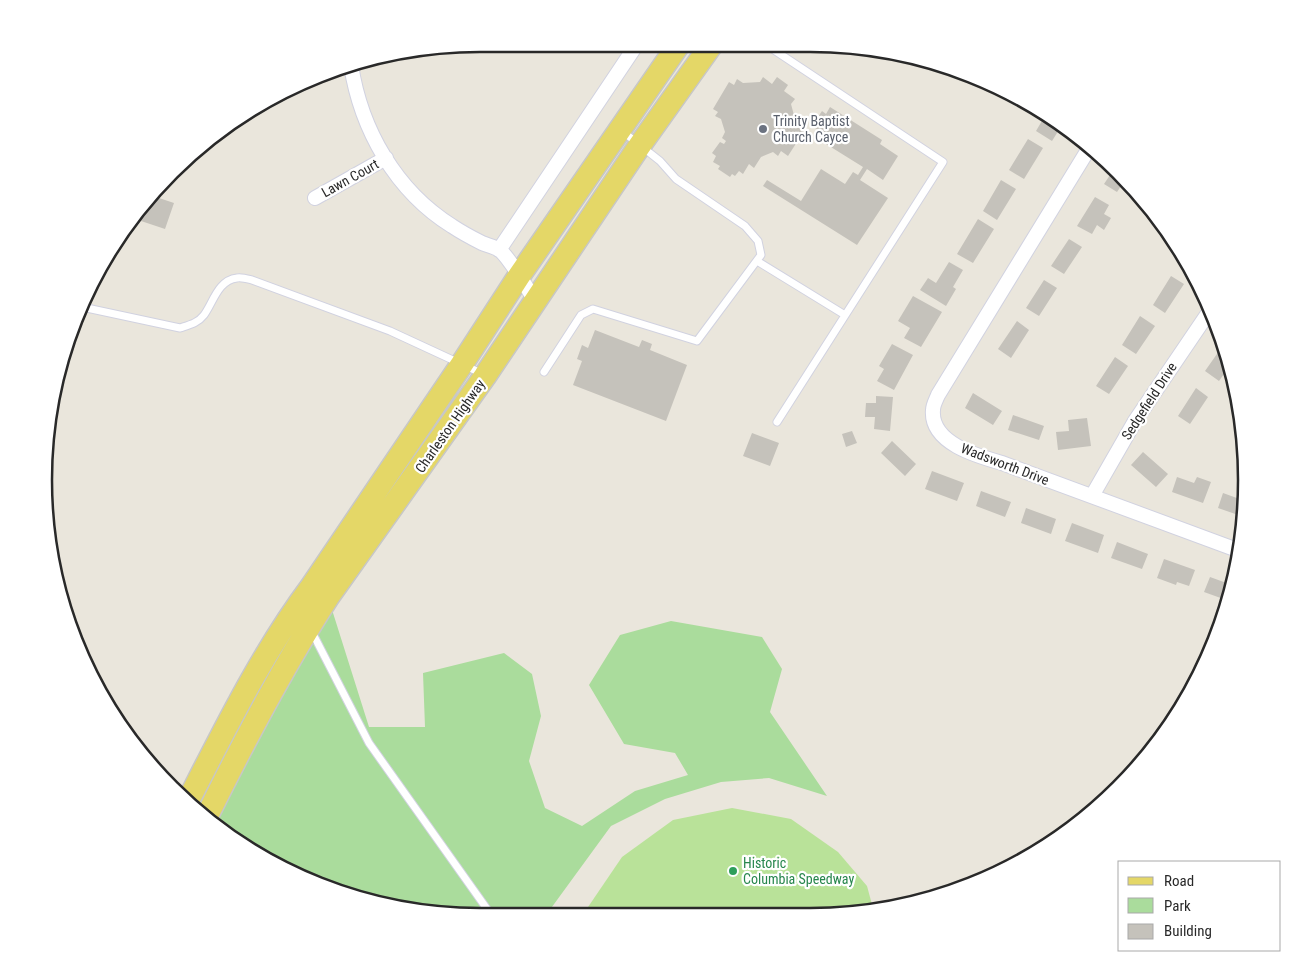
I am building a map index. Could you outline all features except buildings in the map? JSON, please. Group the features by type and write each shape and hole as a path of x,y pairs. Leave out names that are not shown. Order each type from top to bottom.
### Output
{"main road":[{"name":"Charleston Highway","path":"209,811 262,708 318,578 519,276 674,52"},
{"name":"Charleston Highway","path":"192,796 243,694 485,376 640,146 706,52"}],"street":[{"path":"499,250 632,52"},
{"path":"353,72 364,117 386,158 411,192 441,219 477,240 499,250 535,300"},
{"name":"Wadsworth Drive","path":"1086,153 938,395 932,409 934,422 943,436 966,451 1233,548"},
{"name":"Lawn Court","path":"315,198 386,158"},
{"name":"Sedgefield Drive","path":"1092,496 1135,421 1206,316"}],"lane":[{"path":"777,52 943,162 778,422"},
{"path":"544,372 581,315 592,308 698,341 761,255 758,241 744,226 676,179 660,161 620,130"},
{"path":"756,261 845,315"},
{"path":"89,308 180,328 194,324 203,316 212,298 224,284 236,278 252,280 390,331 485,376"},
{"path":"301,619 369,744 486,908"}],"green space":[{"path":"328,597 369,727 425,727 423,673 504,653 532,674 541,716 529,761 545,808 582,826 635,791 688,775 675,753 624,744 589,685 620,635 671,621 762,637 782,669 770,712 827,796 769,778 721,782 665,799 611,826 551,908 453,908 425,905 370,894 343,886 291,864 266,851 213,814"},
{"name":"Historic Columbia Speedway","path":"732,808 791,819 838,852 867,886 872,904 838,908 587,908 622,857 673,820"}],"place":[{"name":"Trinity Baptist Church Cayce","path":"763,129"},
{"name":"Historic Columbia Speedway","path":"733,871"}]}
